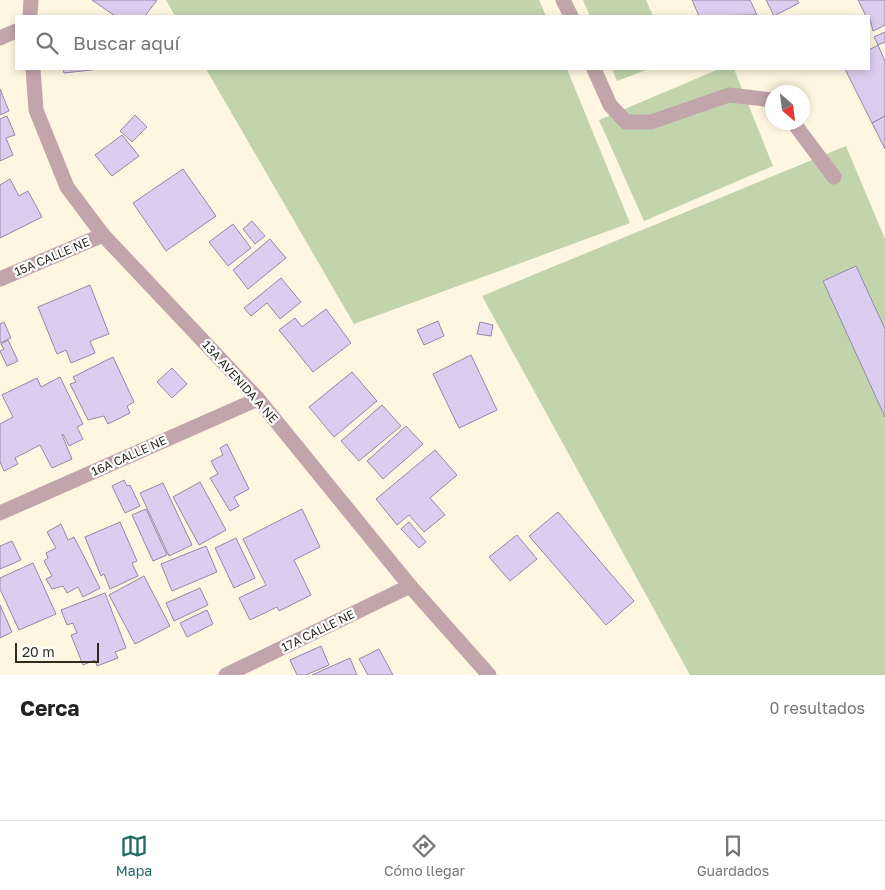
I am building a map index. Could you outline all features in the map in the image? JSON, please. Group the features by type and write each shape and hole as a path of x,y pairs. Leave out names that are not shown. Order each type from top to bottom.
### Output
{"street":[{"path":"30,0 30,15"},
{"path":"563,0 570,15"},
{"path":"0,38 15,31"},
{"name":"13A AVENIDA A NE","path":"33,70 36,110 67,188 103,235 258,400 410,586 489,675"},
{"path":"594,70 610,105 626,122 651,122 729,95 765,99"},
{"path":"799,130 834,177"},
{"name":"15A CALLE NE","path":"0,279 103,235"},
{"name":"16A CALLE NE","path":"0,513 258,400"},
{"name":"17A CALLE NE","path":"226,675 410,586"}],"green space":[{"path":"166,0 539,0 546,15 174,15"},
{"path":"583,0 646,0 653,15 590,15"},
{"path":"207,70 567,70 630,223 354,324"},
{"path":"612,70 646,70 617,81"},
{"path":"717,70 734,70 773,166 644,221 599,120"},
{"path":"846,146 885,239 885,675 690,675 482,296"}],"building":[{"path":"92,0 157,0 146,15 114,15"},
{"path":"692,0 750,0 757,15 699,15"},
{"path":"766,0 797,0 799,3 776,15 774,15"},
{"path":"858,0 885,0 885,25 873,31 870,15 866,15"},
{"path":"885,32 885,42 878,45 874,37"},
{"path":"878,45 885,61 885,116 872,123 846,70 870,70 870,49"},
{"path":"63,70 91,70 64,73"},
{"path":"0,89 9,111 0,115"},
{"path":"135,115 147,127 132,142 120,131"},
{"path":"7,116 15,135 6,138 13,155 0,161 0,119"},
{"path":"885,116 885,149 872,123"},
{"path":"122,135 139,156 112,176 95,155"},
{"path":"183,169 216,216 166,251 133,203"},
{"path":"10,179 19,196 28,191 42,217 0,238 0,185"},
{"path":"252,221 265,236 255,244 243,229"},
{"path":"233,224 251,248 228,266 209,242"},
{"path":"270,239 286,258 248,289 233,270"},
{"path":"856,266 885,329 885,417 823,281"},
{"path":"281,278 301,302 280,319 267,303 251,316 244,308"},
{"path":"90,285 109,334 90,341 95,353 71,363 66,350 57,354 38,307"},
{"path":"326,309 351,343 313,372 279,330 295,318 302,327"},
{"path":"438,321 444,336 424,345 417,330"},
{"path":"4,322 11,338 0,343 0,324"},
{"path":"480,322 493,325 491,336 477,334"},
{"path":"8,340 18,361 7,366 0,351 4,349 1,344"},
{"path":"471,355 497,410 459,428 433,374"},
{"path":"113,357 134,402 127,406 130,413 108,424 104,416 88,420 70,384 76,382 73,377"},
{"path":"172,368 187,384 172,398 157,382"},
{"path":"352,372 377,401 334,437 309,407"},
{"path":"60,377 83,424 77,427 83,439 69,446 62,435 72,459 52,468 40,445 15,458 18,464 4,471 0,462 0,424 13,417 2,395 37,378 41,387"},
{"path":"382,405 401,426 359,461 341,441"},
{"path":"406,426 423,444 383,479 367,461"},
{"path":"227,444 249,489 234,497 239,506 230,511 210,478 218,474 211,461 223,455 220,448"},
{"path":"435,450 457,475 430,498 445,515 424,532 409,515 397,525 376,499"},
{"path":"124,480 127,486 130,485 140,506 125,513 112,486"},
{"path":"200,482 226,530 199,545 173,497"},
{"path":"163,483 192,545 169,556 140,493"},
{"path":"146,509 167,555 153,561 132,515"},
{"path":"302,509 320,547 294,560 311,595 279,611 277,607 250,620 239,598 266,585 243,539"},
{"path":"558,512 634,601 606,625 529,536"},
{"path":"120,522 137,561 132,563 138,576 110,589 104,574 101,576 85,537"},
{"path":"409,522 426,542 419,548 401,529"},
{"path":"61,524 68,540 74,537 100,588 83,597 78,587 67,593 63,586 52,589 46,579 52,576 44,561 48,558 46,553 56,548 47,532"},
{"path":"517,535 537,559 510,581 489,557"},
{"path":"236,538 255,578 234,588 215,548"},
{"path":"12,541 21,560 0,569 0,546"},
{"path":"206,546 217,572 172,591 161,564"},
{"path":"33,563 56,614 19,630 0,589 0,578"},
{"path":"144,576 170,626 135,644 109,595"},
{"path":"200,588 208,605 174,621 166,603"},
{"path":"105,593 126,648 115,652 118,658 97,666 95,660 83,665 71,635 77,633 73,623 67,625 61,610"},
{"path":"0,605 12,632 0,638"},
{"path":"207,610 213,624 187,637 180,623"},
{"path":"321,646 329,665 306,675 297,675 290,660"},
{"path":"379,649 393,675 368,675 359,659"},
{"path":"350,658 357,675 312,675"}]}
